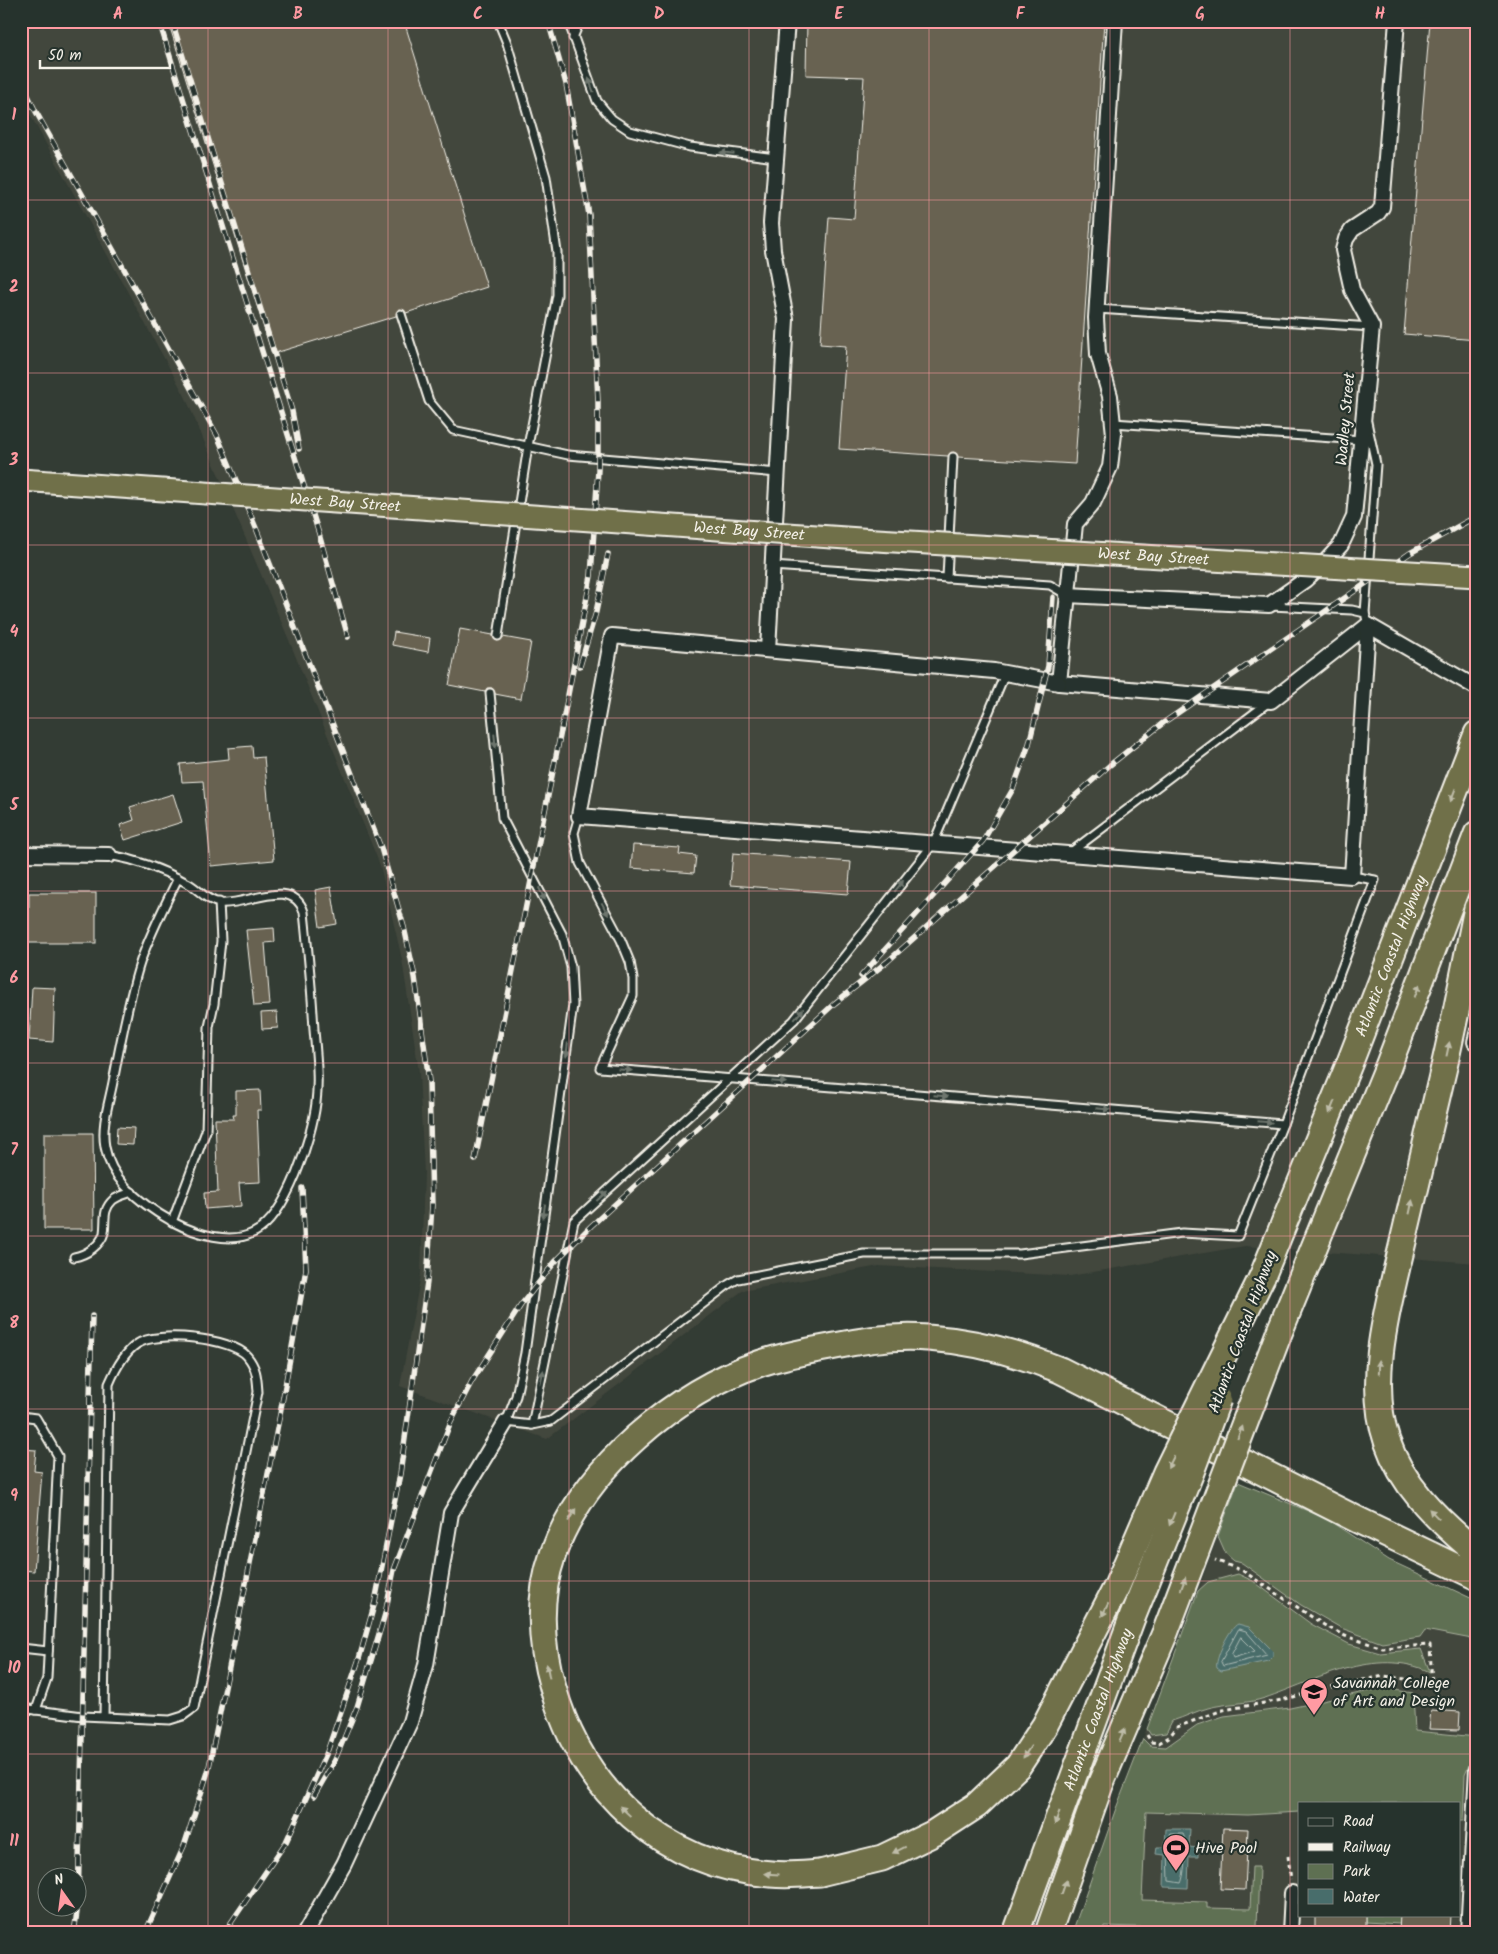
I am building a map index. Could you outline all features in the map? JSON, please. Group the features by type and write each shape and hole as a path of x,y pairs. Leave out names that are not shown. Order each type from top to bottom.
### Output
{"highway":[{"name":"Atlantic Coastal Highway","path":"1016,1933 1132,1618 1191,1472 1262,1277 1350,1062 1477,734"},
{"name":"Atlantic Coastal Highway","path":"1048,1933 1100,1785 1165,1633 1219,1488 1387,1069 1477,834"},
{"path":"1473,1549 1433,1514 1405,1479 1387,1442 1382,1420 1379,1355 1395,1277 1444,1066 1477,908"},
{"path":"1262,1277 1166,1472 1112,1594 1045,1724 1018,1766 977,1805 934,1833 882,1858 820,1873 772,1874 733,1868 695,1856 665,1841 634,1820 610,1797 575,1747 560,1713 549,1675 542,1638 542,1611 546,1581 553,1555 564,1529 588,1490 611,1460 636,1437 675,1408 713,1384 752,1367 799,1353 853,1342 888,1338 926,1338 972,1344 1020,1356 1060,1370 1358,1520 1477,1577"}],"main road":[{"name":"West Bay Street","path":"21,480 860,539 1477,576"}],"street":[{"path":"768,650 786,319 773,250 771,223 787,21"},
{"path":"1058,683 1075,524 1093,503 1110,467 1114,434 1110,396 1098,354 1097,309 1115,21"},
{"path":"1372,327 1352,290 1343,250 1346,239 1352,230 1378,212 1382,207 1397,21"},
{"name":"Wadley Street","path":"1269,606 1305,580 1341,545 1354,517 1372,327"},
{"path":"1068,595 1269,606"},
{"path":"1366,619 1477,688"},
{"path":"1366,619 1352,876 579,816 612,636 1005,674 1058,683 1271,701 1366,619"},
{"path":"21,854 109,855"},
{"path":"305,1933 344,1864 410,1722 426,1665 451,1514 506,1422"},
{"path":"1468,1933 1477,1768"},
{"path":"1290,1933 1292,1893"}],"lane":[{"path":"498,21 507,43 546,177 557,252 557,295 528,446 498,636"},
{"path":"568,21 597,101 612,119 630,131 690,147 776,158"},
{"path":"573,38 580,21"},
{"path":"1097,309 1372,327"},
{"path":"401,314 429,401 453,430 568,455 778,473"},
{"path":"1269,606 1352,610 1366,619 1376,464 1364,409"},
{"path":"1113,423 1362,440"},
{"path":"947,578 953,457"},
{"path":"772,566 1050,584 1068,595"},
{"path":"532,1425 574,1221 794,1020 933,844 1005,674"},
{"path":"490,693 502,818 562,934 571,967 573,1005 525,1353 516,1396 506,1422 532,1425 551,1421 738,1279 864,1254 1020,1254 1182,1233 1238,1236 1283,1124 1375,880 1352,876"},
{"path":"1068,854 1271,701"},
{"path":"579,816 574,833 580,863 621,940 630,962 633,979 632,996 600,1068 1283,1124"},
{"path":"109,855 148,863 178,878 219,902 232,903 284,894 295,897 301,903 304,912 310,973 316,1058 316,1102 309,1134 280,1205 268,1222 255,1232 247,1235 216,1237 185,1229 148,1208 132,1192 110,1164 105,1146 104,1126 141,961 178,878"},
{"path":"172,1222 206,1131 209,1027 214,1004 221,941 219,902"},
{"path":"74,1257 82,1256 96,1246 104,1234 104,1215 114,1200 132,1192"},
{"path":"21,1708 104,1717 170,1720 183,1716 194,1708 258,1392 257,1371 246,1355 222,1344 173,1335 153,1336 136,1344 118,1365 109,1384 104,1717"},
{"path":"21,1416 36,1418 58,1456 47,1678 36,1710"},
{"path":"21,1648 48,1651"}],"path":[{"path":"1147,1735 1152,1742 1159,1743 1169,1737 1177,1727 1223,1710 1282,1700 1342,1684 1384,1676 1412,1680 1432,1688 1430,1645 1383,1648 1345,1636 1324,1625 1243,1571 1215,1560"},
{"path":"1288,1856 1292,1893"}],"shaded area":[{"path":"21,21 1477,21 1477,1263 1245,1246 1070,1276 879,1266 742,1291 547,1439 400,1386 421,1275 424,1173 419,1072 402,959 380,865 289,640 185,396 21,98"},
{"name":"Savannah College of Art and Design","path":"1238,1482 1325,1518 1389,1560 1477,1600 1477,1933 1072,1933 1115,1811"}],"green space":[{"path":"1238,1482 1325,1518 1389,1560 1477,1601 1477,1640 1425,1630 1420,1637 1382,1643 1341,1628 1301,1605 1242,1563 1234,1561 1226,1554 1218,1536"},
{"path":"1238,1574 1253,1581 1311,1624 1349,1644 1380,1653 1421,1649 1430,1672 1409,1665 1367,1664 1325,1675 1265,1698 1215,1706 1199,1711 1172,1721 1166,1733 1151,1735 1147,1729 1198,1591 1208,1582"},
{"path":"1383,1688 1413,1693 1415,1731 1477,1737 1477,1745 1465,1775 1463,1820 1460,1820 1460,1802 1298,1802 1298,1812 1248,1815 1146,1812 1142,1900 1207,1902 1207,1908 1250,1909 1252,1867 1259,1867 1257,1927 1236,1927 1235,1930 1104,1926 1103,1933 1072,1933 1115,1811 1143,1739 1150,1746 1166,1747 1197,1725 1224,1716 1290,1708"},
{"path":"1366,1916 1400,1916 1400,1924 1366,1922"}],"water":[{"path":"1238,1624 1249,1627 1273,1651 1273,1656 1268,1661 1221,1671 1217,1668 1220,1651 1231,1631"},
{"name":"Hive Pool","path":"1166,1829 1190,1829 1189,1847 1198,1848 1198,1857 1189,1857 1188,1888 1164,1887 1165,1855 1156,1854 1157,1847 1165,1847"}],"building":[{"path":"168,21 404,21 487,287 406,313 400,309 396,316 272,354"},
{"path":"807,21 1104,21 1075,464 958,457 954,452 948,456 839,449 846,346 820,344 829,217 854,219 864,77 806,75"},
{"path":"1430,21 1477,21 1477,340 1404,334"},
{"path":"460,629 493,635 497,641 503,637 531,642 521,699 495,694 492,688 487,688 485,692 449,685"},
{"path":"394,632 430,638 428,652 392,645"},
{"path":"252,746 253,758 264,757 274,860 211,866 203,781 182,782 180,764 229,759 228,748"},
{"path":"173,794 182,822 125,840 120,825 134,820 130,807"},
{"path":"633,845 680,848 679,854 696,856 694,873 631,868"},
{"path":"733,853 851,862 848,894 730,885"},
{"path":"331,887 337,924 320,927 315,890"},
{"path":"29,893 96,893 96,943 29,943"},
{"path":"274,928 275,942 265,943 270,1005 254,1006 246,930"},
{"path":"32,987 55,988 53,1042 29,1040"},
{"path":"277,1012 278,1028 262,1029 261,1013"},
{"path":"260,1090 261,1110 257,1110 260,1182 239,1183 241,1206 205,1209 204,1193 218,1192 215,1119 234,1119 233,1115 236,1115 236,1091"},
{"path":"117,1127 134,1128 133,1145 116,1144"},
{"path":"44,1133 93,1133 94,1229 44,1229"},
{"path":"21,1449 36,1450 34,1471 42,1472 34,1571 21,1570"},
{"path":"1431,1710 1460,1712 1459,1730 1429,1729"},
{"path":"1223,1828 1248,1829 1245,1890 1220,1889"},
{"path":"1315,1916 1366,1916 1366,1933 1315,1933"},
{"path":"1400,1916 1450,1916 1449,1933 1399,1933"}],"railway":[{"path":"159,21 319,534 348,637"},
{"path":"172,21 292,411 299,449"},
{"path":"548,21 566,84 589,215 598,401 598,470 591,576 561,731"},
{"path":"21,81 35,110 217,435 256,528 381,848 404,927 415,977 429,1081 432,1205 427,1282 400,1474 375,1602 359,1659 327,1752 286,1842 224,1933"},
{"path":"314,1796 335,1760 357,1707 385,1614 394,1570 451,1421 472,1381 521,1305 555,1262 591,1226 835,1003 888,961 1110,765 1163,723 1410,553 1477,516"},
{"path":"580,666 596,612 608,554"},
{"path":"861,976 983,841 1013,789 1029,744 1048,666 1053,597"},
{"path":"475,1160 562,726"},
{"path":"145,1933 184,1846 208,1772 280,1414 306,1269 302,1188"},
{"path":"74,1933 78,1905 92,1316"}],"place":[{"name":"Savannah College of Art and Design","path":"1314,1716"},
{"name":"Hive Pool","path":"1176,1872"}]}
